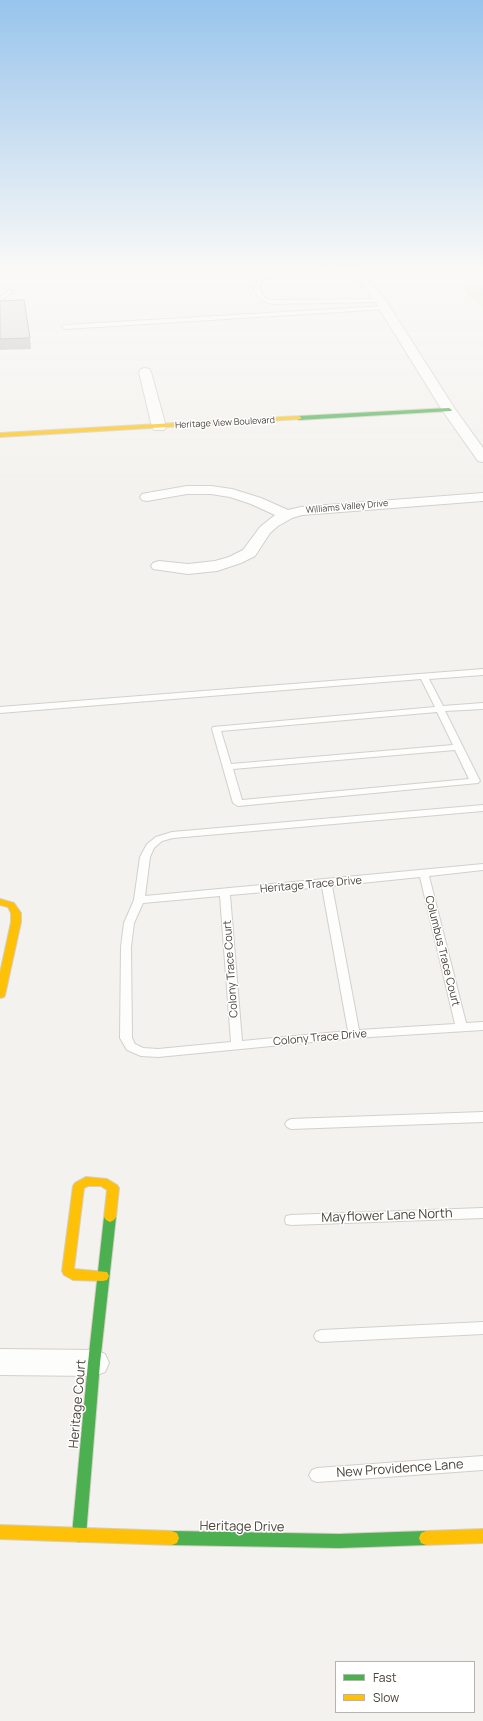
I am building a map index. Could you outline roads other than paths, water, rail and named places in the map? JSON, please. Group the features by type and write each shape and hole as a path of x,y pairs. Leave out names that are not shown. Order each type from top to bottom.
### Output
{"street":[{"path":"409,347 483,458"},
{"path":"145,372 159,427"},
{"name":"Heritage View Boulevard","path":"0,435 450,410"},
{"path":"147,497 187,490 211,490 232,493 287,515"},
{"name":"Williams Valley Drive","path":"160,566 188,569 217,566 235,560 249,553 265,530 287,515 318,508 483,497"},
{"path":"0,902 11,905 16,913 16,922 0,995"},
{"name":"Heritage Court","path":"79,1535 94,1363 113,1188 103,1182 86,1181 79,1186 68,1271 73,1275 103,1276"},
{"path":"0,1362 94,1363"},
{"name":"Heritage Drive","path":"0,1532 252,1540 339,1540 483,1536"}],"lane":[{"path":"0,710 483,672"},
{"path":"424,676 440,709 458,747 475,780 238,803 216,729 440,709 483,706"},
{"path":"228,767 458,747"},
{"name":"Colony Trace Drive","path":"483,808 172,835 159,839 150,846 145,857 139,900 129,923 126,948 126,1038 131,1047 141,1052 158,1053 354,1034 483,1026"},
{"name":"Heritage Trace Drive","path":"139,900 424,874 483,867"},
{"name":"Columbus Trace Court","path":"424,874 461,1028"},
{"path":"326,883 354,1034"},
{"name":"Colony Trace Court","path":"226,892 238,1045"},
{"path":"291,1124 483,1116"},
{"name":"Mayflower Lane North","path":"291,1220 483,1213"},
{"path":"321,1336 483,1328"},
{"name":"New Providence Lane","path":"318,1475 483,1463"}]}
